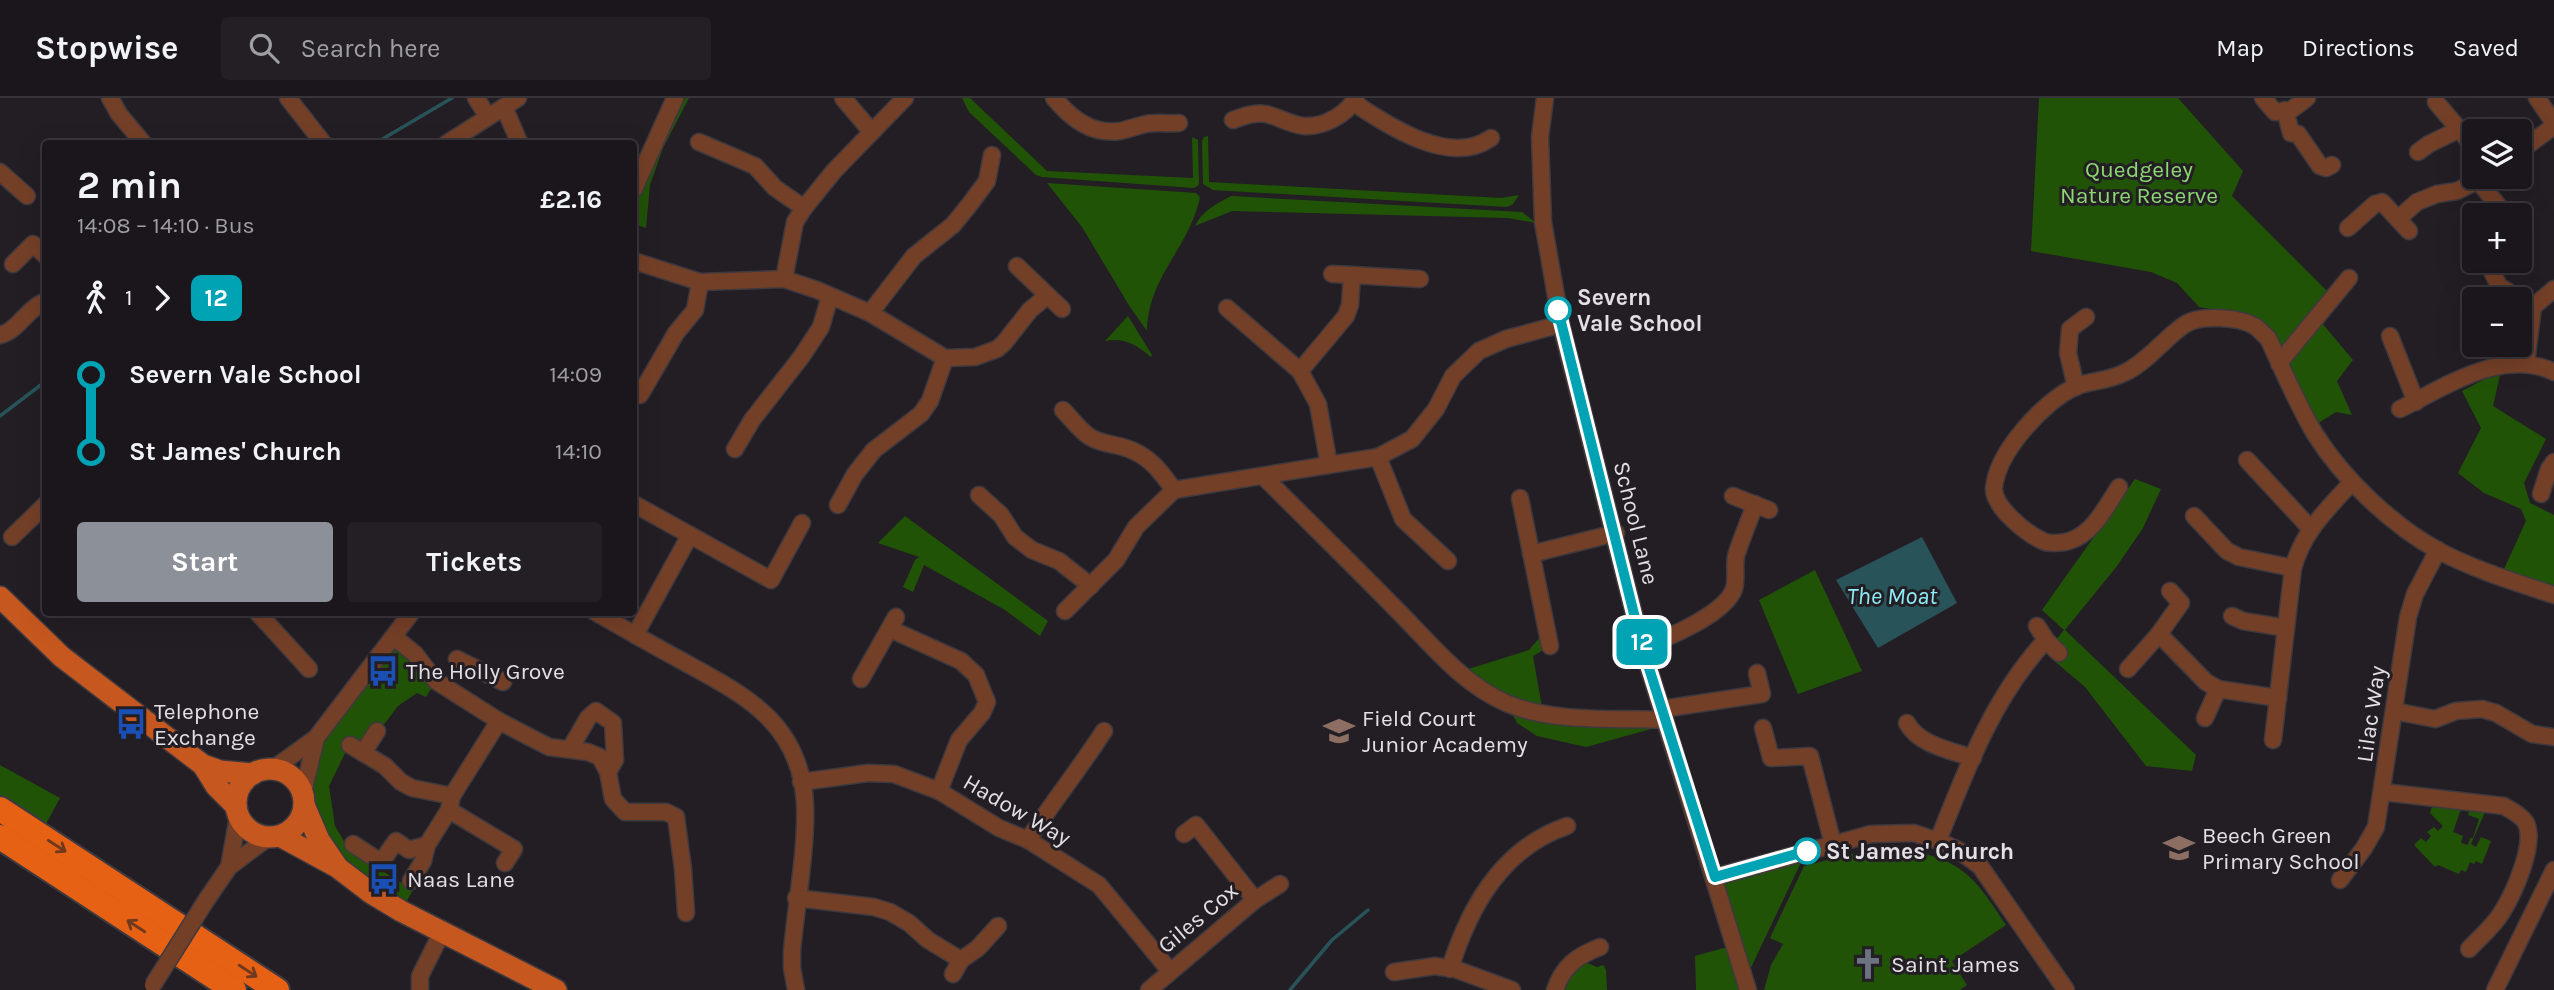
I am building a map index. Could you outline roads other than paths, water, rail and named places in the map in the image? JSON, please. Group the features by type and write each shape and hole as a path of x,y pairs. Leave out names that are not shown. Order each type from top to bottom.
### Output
{"highway":[{"path":"0,809 277,990"},
{"path":"0,837 234,990"}],"main road":[{"path":"0,597 62,657 203,765 220,771 263,772 292,779 304,799 319,840 337,867"},
{"path":"203,765 251,831 274,837 337,867 371,893 556,990"},
{"path":"237,812 240,788 263,772"},
{"path":"274,837 289,832 295,825 301,817 304,799"}],"street":[{"path":"110,98 141,140"},
{"path":"288,98 321,140"},
{"path":"476,98 488,117"},
{"path":"452,140 518,98"},
{"path":"637,182 675,98"},
{"path":"843,98 871,131"},
{"path":"784,279 795,222 804,208 834,171 905,98"},
{"path":"1054,98 1072,117 1098,130 1121,130 1150,124 1180,124"},
{"name":"School Lane","path":"1545,98 1540,137 1543,222 1561,324 1642,646 1748,990"},
{"path":"2263,98 2280,111 2291,133 2298,134 2320,166 2332,166"},
{"path":"2280,111 2291,110 2307,98"},
{"path":"2532,141 2554,124 2537,98"},
{"path":"1233,120 1252,113 1266,114 1304,126 1321,124 1337,116 1355,100 1390,127 1424,142 1480,146 1491,138"},
{"path":"2436,102 2462,133"},
{"path":"504,107 518,140"},
{"path":"2417,152 2459,129"},
{"path":"699,142 755,166 775,187 804,208"},
{"path":"870,313 914,256 953,225 971,204 987,181 992,155"},
{"path":"0,172 27,197"},
{"path":"2348,228 2375,204 2382,202 2404,225 2417,202 2462,188"},
{"path":"13,264 33,244 42,252"},
{"path":"637,262 700,282 784,279 870,313 944,358 975,357 997,349 1030,310 1047,296"},
{"path":"1017,266 1062,309"},
{"path":"2493,273 2499,286 2533,307"},
{"path":"1332,274 1420,279"},
{"path":"1300,371 1346,316 1352,275"},
{"path":"2279,363 2349,278"},
{"path":"640,395 676,332 695,310 700,282"},
{"path":"2526,363 2533,307 2554,289"},
{"path":"735,449 752,420 821,327 830,296"},
{"path":"0,335 7,333 33,307 42,303"},
{"path":"1227,308 1300,371 1318,404 1329,465"},
{"path":"2076,387 2068,352 2070,329 2086,317"},
{"path":"2119,487 2089,530 2069,541 2045,542 2011,518 1997,501 1994,489 2000,467 2038,412 2076,387 2110,380 2130,370 2187,323 2211,318 2229,318 2256,327 2268,338 2316,436 2352,482 2398,522 2438,550 2496,576 2554,595"},
{"path":"1065,611 1116,560 1136,527 1174,491 1378,457 1412,439 1436,409 1453,376 1479,351 1506,339 1561,324"},
{"path":"2390,336 2416,401"},
{"path":"838,505 855,474 874,450 908,426 930,401 944,358"},
{"path":"2400,409 2480,372 2526,363 2554,372"},
{"path":"1063,410 1088,436 1142,455 1157,466 1174,491"},
{"path":"1378,457 1403,519 1448,561"},
{"path":"2247,460 2310,528"},
{"path":"2541,494 2554,462"},
{"path":"1264,477 1430,646 1478,688 1508,704 1538,712 1576,717 1663,715 1762,694 1757,673"},
{"path":"2273,740 2293,568 2299,547 2310,528 2352,482"},
{"path":"979,495 1001,515 1015,537 1032,550 1059,561 1091,586"},
{"path":"1642,646 1658,641 1727,603 1734,588 1735,559 1762,507 1734,496"},
{"path":"1520,498 1550,646"},
{"path":"637,506 771,580 802,523"},
{"path":"12,537 42,508"},
{"path":"2194,516 2227,551 2239,557 2293,568"},
{"path":"1531,554 1615,533"},
{"path":"635,635 690,535"},
{"name":"Lilac Way","path":"2340,880 2376,827 2408,617 2415,594 2438,550"},
{"path":"2128,669 2159,634 2181,603 2171,591"},
{"path":"261,616 309,669"},
{"path":"263,772 316,738 409,616"},
{"path":"602,616 728,686 755,704 768,715 787,742 801,782 805,818 792,951 796,990"},
{"path":"2232,616 2243,621 2286,628"},
{"path":"861,679 893,623 961,661 976,675 987,702 982,713 959,740 939,792"},
{"path":"1938,841 1988,723 2041,633 2059,653"},
{"path":"2159,634 2206,682 2218,689 2278,698"},
{"path":"394,637 415,654 436,681 499,721 549,747 600,757 608,772 613,799 625,812 666,812 676,817 686,913"},
{"path":"457,659 503,682"},
{"path":"458,695 477,670"},
{"path":"2205,718 2218,689"},
{"path":"2395,711 2435,719 2456,711 2482,709 2496,713 2532,734 2554,737"},
{"path":"570,749 588,718 596,711 612,723 615,760 608,772"},
{"path":"411,881 423,861 427,845 499,721"},
{"path":"1907,723 1913,734 1924,741 1973,758"},
{"path":"1763,728 1771,758 1810,756 1833,844"},
{"path":"377,731 356,749 385,766 401,782 451,803 514,849 505,863"},
{"path":"1028,840 1104,731"},
{"path":"304,799 316,738"},
{"name":"Hadow Way","path":"801,782 868,773 894,774 939,792 999,828 1028,840 1099,885 1170,971"},
{"path":"2383,792 2504,806 2518,814 2525,822 2530,837 2528,849 2513,890 2502,912 2467,950"},
{"path":"229,867 237,812"},
{"path":"1184,834 1196,825 1255,900"},
{"path":"1450,968 1471,912 1502,868 1550,832 1567,826"},
{"path":"1715,877 1871,834 1914,833 1958,850 1980,866 2066,990"},
{"path":"151,987 229,867 274,837"},
{"path":"353,844 382,861 396,841 409,850 427,845"},
{"path":"2498,985 2554,870"},
{"name":"Giles Cox","path":"1149,990 1255,900 1280,884"},
{"path":"796,898 874,907 890,912 909,923 957,967 998,926"},
{"path":"421,990 420,976 442,932"},
{"path":"1555,990 1560,975 1570,963 1580,954 1600,947"},
{"path":"1394,972 1435,966 1450,968 1512,990"}],"water":[{"name":"The Moat","path":"1922,537 1957,603 1878,648 1836,580"}],"waterway":[{"path":"381,140 452,98"},
{"path":"0,416 42,384"},
{"path":"1290,990 1332,940 1368,910"}],"place":[{"name":"Severn Vale School","path":"1558,310"},
{"name":"The Holly Grove","path":"383,671"},
{"name":"Telephone Exchange","path":"131,724"},
{"name":"Field Court Junior Academy","path":"1339,731"},
{"name":"Beech Green Primary School","path":"2179,848"},
{"name":"St James' Church","path":"1807,851"},
{"name":"Naas Lane","path":"384,879"},
{"name":"Saint James","path":"1868,964"}],"park label":[{"name":"Quedgeley Nature Reserve","path":"2139,182"}]}
